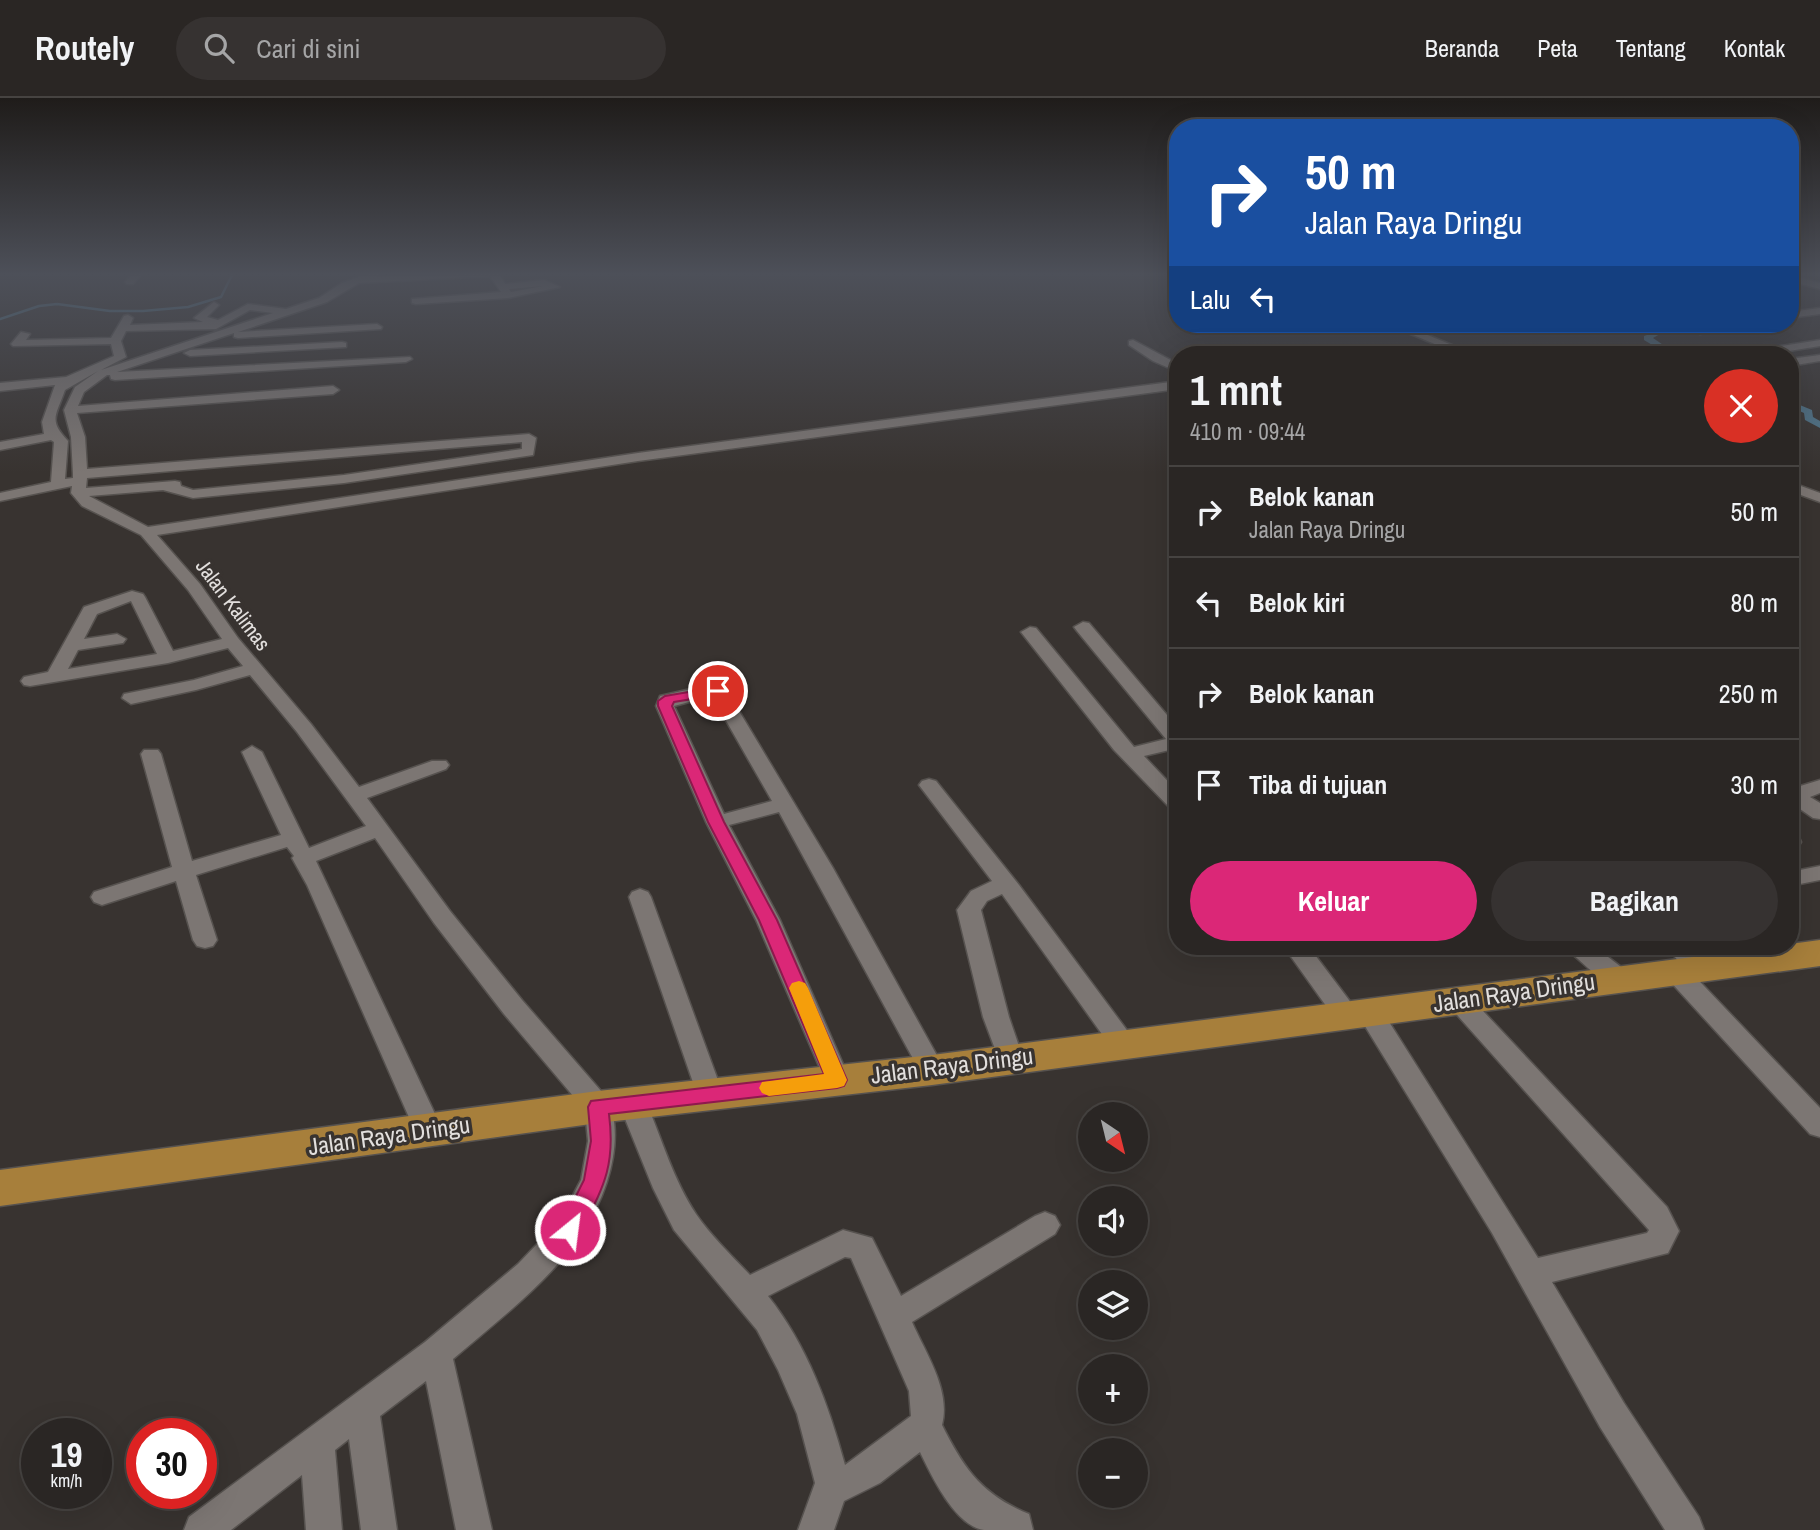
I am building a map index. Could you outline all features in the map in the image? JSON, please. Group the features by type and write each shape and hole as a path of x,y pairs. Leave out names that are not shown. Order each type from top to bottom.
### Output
{"highway":[{"name":"Jalan Raya Dringu","path":"0,1188 616,1105 932,1070 1359,1015 1619,979 1686,962 1751,955"}],"street":[{"path":"20,340 17,344 115,341 120,357"},
{"path":"72,482 78,438 70,410 83,381 120,357 185,340"},
{"path":"72,482 61,442 52,436 48,422 59,388 193,340"},
{"path":"1133,343 1169,365"},
{"path":"1799,346 1820,343"},
{"path":"153,355 342,345"},
{"path":"1799,362 1820,358"},
{"path":"4,390 83,381 406,359"},
{"path":"83,381 350,372"},
{"path":"146,532 638,457 1169,386"},
{"path":"70,410 333,390"},
{"path":"0,446 52,436"},
{"path":"0,497 72,482 335,453 529,438 528,452 465,462 342,475 158,486 72,482"},
{"path":"335,453 349,503"},
{"name":"Jalan Kalimas","path":"72,482 87,503 146,532 194,587 253,669 304,728 450,927 513,1007 616,1105 684,1221 700,1243 746,1292 768,1321 790,1359 814,1413 833,1483"},
{"path":"98,508 158,486"},
{"path":"1799,490 1820,499"},
{"path":"55,677 94,607 136,596 168,658"},
{"path":"1083,627 1169,730"},
{"path":"1030,632 1130,754 1169,795"},
{"path":"71,646 117,639"},
{"path":"30,681 168,658 232,642"},
{"path":"131,698 195,685 253,669"},
{"path":"837,1080 768,920 716,822 665,701 718,691 785,804 932,1070"},
{"path":"1130,754 1169,743"},
{"path":"252,752 318,885 429,1131"},
{"path":"151,754 205,940"},
{"path":"355,795 439,765"},
{"path":"929,785 1006,884 1123,1044"},
{"path":"1799,792 1820,786"},
{"path":"1799,798 1820,813"},
{"path":"716,822 785,804"},
{"path":"102,897 184,872 379,829"},
{"path":"1799,876 1820,873"},
{"path":"1006,884 977,896 969,910 996,1017 1010,1058"},
{"path":"640,897 710,1094"},
{"path":"1303,955 1359,1015 1530,1274 1612,1415 1686,1530"},
{"path":"1590,955 1619,979"},
{"path":"1686,962 1820,1126"},
{"path":"1459,1001 1657,1216 1664,1231 1657,1244 1530,1274"},
{"path":"216,1525 317,1443 436,1353 529,1274 570,1230 595,1181 602,1141 616,1105"},
{"path":"895,1316 1045,1224"},
{"path":"746,1292 822,1251 844,1243 855,1244 860,1247 875,1272 926,1391 929,1410 925,1426 868,1471 847,1483 833,1483 816,1530"},
{"path":"436,1353 474,1530"},
{"path":"362,1409 379,1530"},
{"path":"925,1426 948,1474 962,1494 987,1516 1016,1527"},
{"path":"317,1443 324,1530"}],"waterway":[{"path":"1650,340 1660,346"},
{"path":"1799,408 1809,412 1808,418 1820,425"}],"slow traffic":[{"path":"769,1088 837,1080 799,988"}],"route":[{"path":"570,1230 595,1181 602,1141 598,1107 837,1080 768,920 716,822 665,706 665,701 670,699 718,691"}]}
